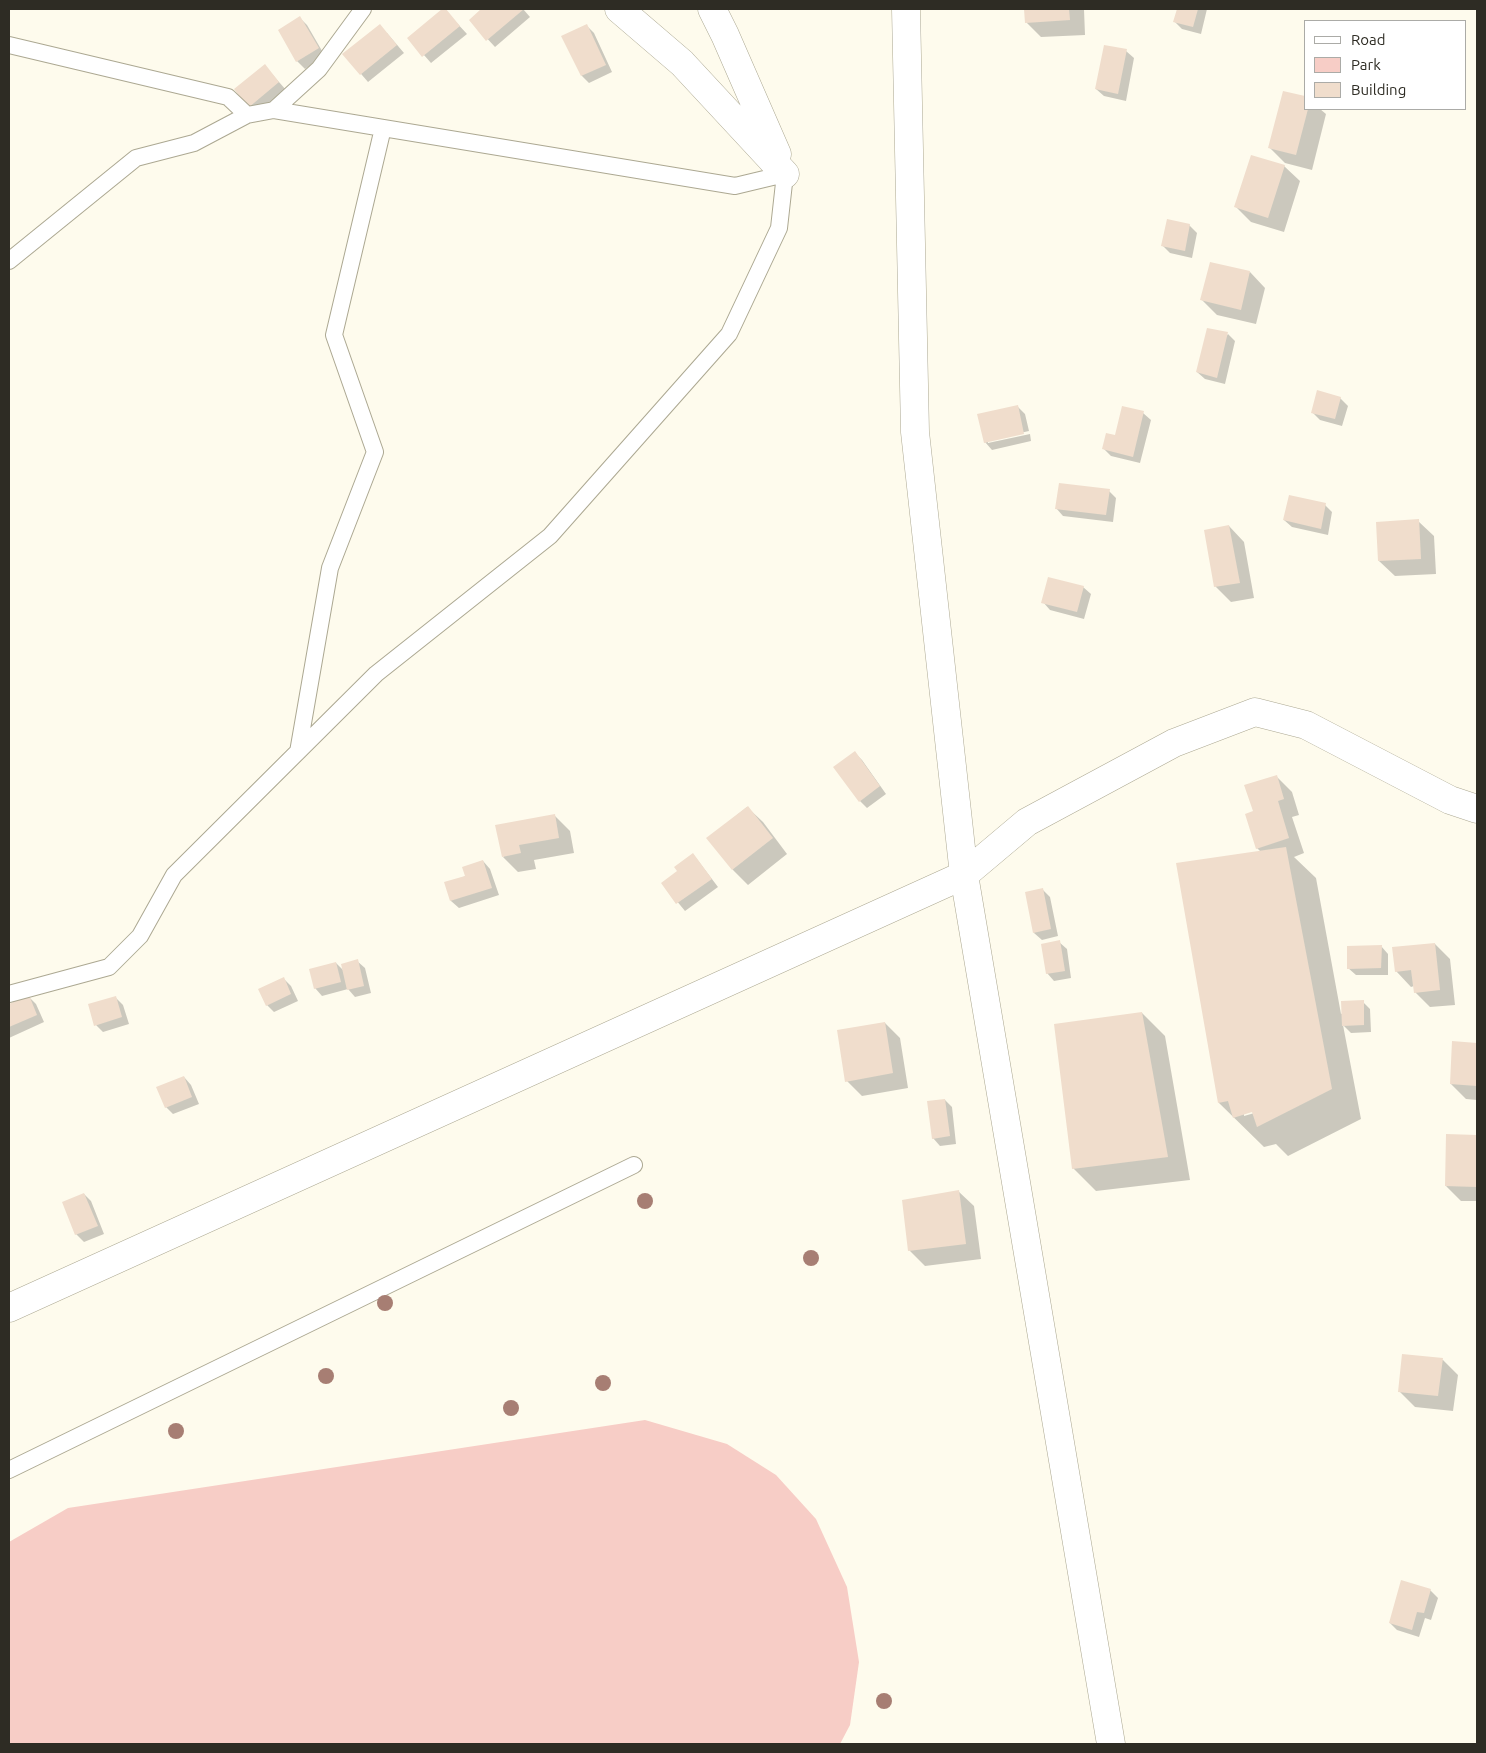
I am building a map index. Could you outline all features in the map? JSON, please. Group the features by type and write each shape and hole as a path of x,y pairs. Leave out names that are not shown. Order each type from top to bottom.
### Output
{"street":[{"path":"619,9 682,62 786,174"},
{"path":"712,9 786,174"},
{"path":"906,9 914,432 964,875 1111,1744"},
{"path":"9,1308 964,875 1027,822 1174,743 1255,712 1306,724 1450,800 1477,809"}],"lane":[{"path":"274,110 319,69 363,9"},
{"path":"9,46 228,97 247,115"},
{"path":"9,260 136,158 194,143 247,115 274,110 735,186 786,174 779,228 729,334 550,536 376,674 174,875 140,936 109,967 9,994"},
{"path":"298,752 330,568 375,452 334,335 383,128"},
{"path":"9,1470 634,1165"}],"green space":[{"path":"645,1420 727,1444 776,1475 816,1519 847,1587 859,1662 850,1725 840,1744 9,1744 9,1542 68,1508"}],"building":[{"path":"442,9 446,9 460,26 422,57 407,38"},
{"path":"481,9 524,9 486,41 469,20"},
{"path":"1024,9 1069,9 1070,20 1025,23"},
{"path":"1177,9 1198,9 1193,27 1173,22"},
{"path":"300,16 319,48 296,62 278,30"},
{"path":"380,24 397,45 360,75 342,54"},
{"path":"587,24 606,65 581,76 561,36"},
{"path":"1104,45 1127,49 1118,94 1095,89"},
{"path":"265,64 279,82 248,108 234,89"},
{"path":"1283,91 1304,96 1304,110 1308,110 1296,155 1268,148"},
{"path":"1251,155 1285,165 1268,218 1234,207"},
{"path":"1167,219 1190,224 1185,251 1161,246"},
{"path":"1210,262 1250,271 1241,310 1200,300"},
{"path":"1207,328 1228,332 1217,378 1196,372"},
{"path":"1317,390 1341,397 1335,419 1311,413"},
{"path":"1018,405 1024,434 984,443 977,414"},
{"path":"1122,406 1144,411 1133,457 1102,449 1106,433 1115,435"},
{"path":"1059,483 1110,489 1106,515 1055,509"},
{"path":"1289,495 1326,503 1321,529 1283,520"},
{"path":"1419,519 1421,559 1378,561 1376,522"},
{"path":"1229,525 1240,583 1214,587 1204,530"},
{"path":"1048,577 1084,586 1077,612 1041,603"},
{"path":"855,751 880,786 859,802 833,767"},
{"path":"1277,775 1284,799 1278,801 1289,838 1256,849 1245,814 1253,811 1244,785"},
{"path":"748,806 773,838 732,870 706,838"},
{"path":"555,814 559,838 519,845 521,853 502,857 495,825"},
{"path":"1286,847 1332,1089 1257,1127 1252,1112 1233,1118 1228,1101 1218,1103 1176,863"},
{"path":"693,853 712,879 676,904 661,883 677,871 674,867"},
{"path":"483,860 492,888 450,901 444,882 465,876 462,867"},
{"path":"1043,888 1051,929 1033,933 1025,892"},
{"path":"1060,940 1065,971 1046,974 1041,944"},
{"path":"1435,943 1440,990 1414,993 1411,970 1395,972 1392,947"},
{"path":"1382,945 1381,968 1347,969 1347,946"},
{"path":"358,959 364,986 347,990 341,964"},
{"path":"336,962 341,982 314,989 309,969"},
{"path":"284,977 291,994 266,1006 258,989"},
{"path":"29,995 37,1015 9,1027 9,1004"},
{"path":"116,996 122,1017 94,1026 88,1004"},
{"path":"1364,1000 1364,1025 1342,1026 1341,1001"},
{"path":"1142,1012 1168,1157 1072,1169 1054,1024"},
{"path":"885,1022 893,1073 845,1082 837,1030"},
{"path":"1452,1041 1477,1043 1477,1086 1450,1084"},
{"path":"184,1076 192,1097 165,1108 156,1087"},
{"path":"945,1099 950,1136 932,1139 927,1101"},
{"path":"1446,1134 1477,1135 1477,1187 1445,1186"},
{"path":"959,1190 966,1244 908,1251 902,1200"},
{"path":"84,1193 98,1226 75,1235 62,1202"},
{"path":"1402,1354 1443,1358 1438,1396 1398,1392"},
{"path":"1401,1580 1431,1589 1424,1613 1417,1612 1412,1630 1389,1623"}]}
